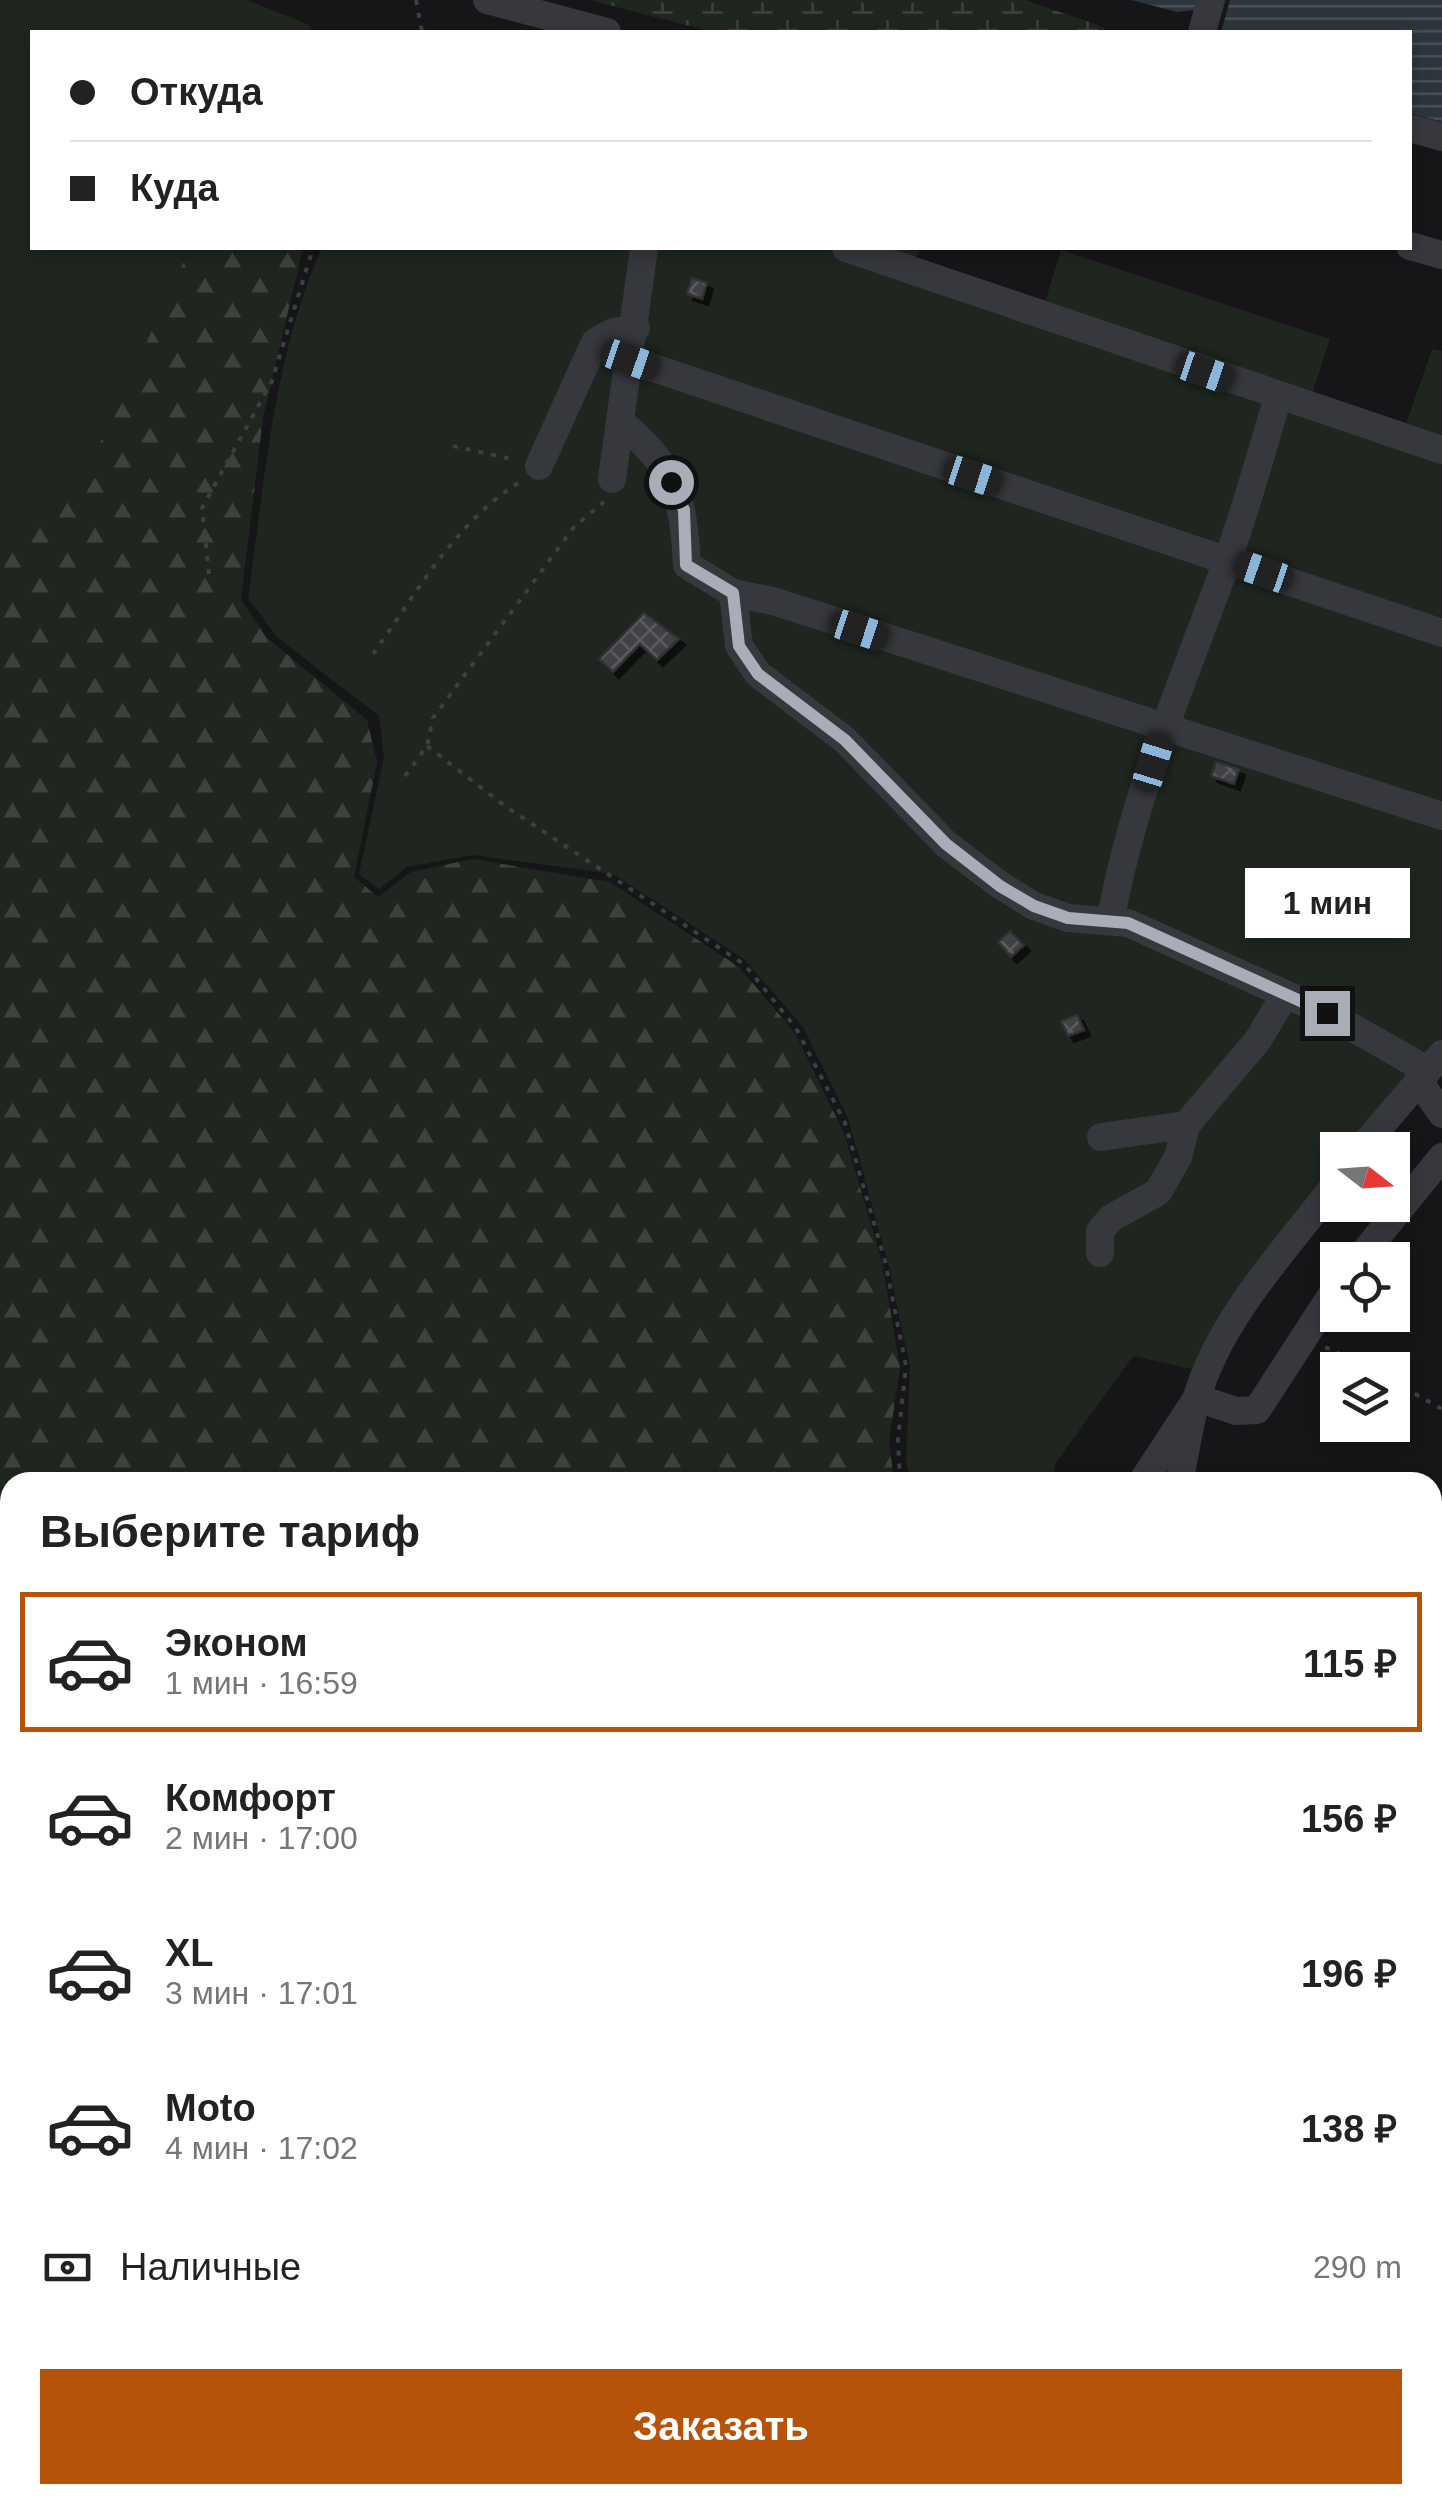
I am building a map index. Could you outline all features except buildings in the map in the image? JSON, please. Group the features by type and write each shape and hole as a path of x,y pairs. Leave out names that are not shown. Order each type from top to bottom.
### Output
{"street":[{"path":"487,0 600,30"},
{"path":"1203,30 1211,0"},
{"path":"1412,129 1442,137"},
{"path":"1412,247 1442,255"},
{"path":"612,478 636,328 644,250"},
{"path":"852,250 1278,398 1442,450"},
{"path":"542,460 595,342 613,332 636,328"},
{"path":"630,360 1442,633"},
{"path":"1111,918 1119,873 1164,726 1227,560 1278,398"},
{"path":"621,422 658,454 684,510 686,565 733,593 773,601 1442,816"},
{"path":"733,593 739,646 758,674 845,740 946,844 1034,906 1068,918 1111,918 1327,1013 1429,1068 1442,1114"},
{"path":"1100,1253 1100,1231 1111,1218 1141,1205 1158,1192 1178,1157 1186,1125 1258,1040 1284,996"},
{"path":"1375,1132 1429,1068"},
{"path":"1101,1137 1186,1125"},
{"path":"1373,1242 1442,1157"},
{"path":"1149,1472 1197,1398 1239,1312 1320,1204"},
{"path":"1197,1398 1236,1411 1257,1410 1320,1312"},
{"path":"1181,1472 1197,1398"}],"path":[{"path":"416,0 422,30"},
{"path":"210,574 202,508 272,381 312,250"},
{"path":"452,446 515,461 542,460"},
{"path":"372,654 463,530 490,501 542,460"},
{"path":"405,776 427,746 433,718 574,527 607,499 612,478"},
{"path":"427,746 505,806 745,965 796,1028 844,1122 884,1260 906,1366 898,1439 900,1472"},
{"path":"1303,1337 1335,1352"},
{"path":"1410,1391 1442,1409"}],"green space":[{"path":"0,0 247,0 310,25 311,30 30,30 30,250 189,250 92,460 0,547"},
{"path":"590,0 1025,0 1104,27 1104,30 704,30"},
{"path":"189,250 303,250 263,418 241,599 266,637 367,720 377,762 354,877 378,897 411,872 473,859 610,882 739,967 795,1033 844,1133 882,1262 900,1367 889,1441 893,1472 0,1472 0,547 92,460"},
{"path":"321,250 918,250 908,281 1038,325 1061,250 1330,339 1311,397 1405,427 1432,349 1442,351 1442,1050 1373,1132 1320,1132 1320,1198 1196,1370 1133,1356 1055,1464 1054,1472 908,1472 910,1367 889,1267 848,1118 803,1027 745,960 613,874 473,855 407,867 379,889 359,874 384,757 379,716 277,637 248,598 273,420 292,332"}],"shaded area":[{"path":"1131,0 1197,0 1194,10 1177,12"},
{"path":"1230,0 1442,0 1442,122 1412,114 1412,30 1222,30"}],"route":[{"path":"671,482 684,510 686,565 733,593 739,646 758,674 845,740 946,844 1000,886 1034,906 1068,918 1111,918 1128,923 1327,1013"}]}
